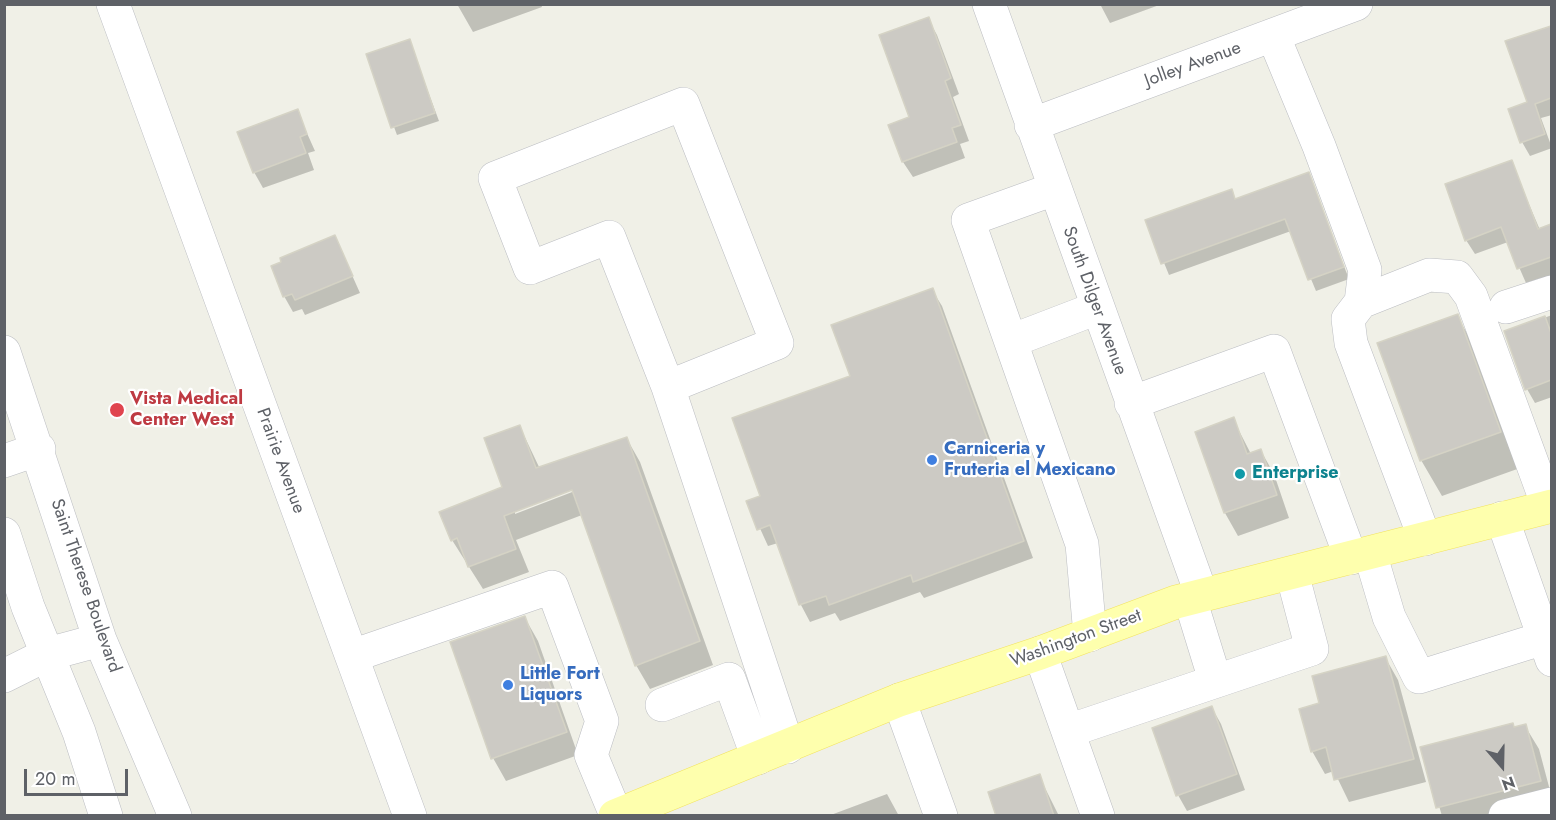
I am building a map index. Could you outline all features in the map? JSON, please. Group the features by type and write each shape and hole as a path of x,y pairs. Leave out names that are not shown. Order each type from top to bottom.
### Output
{"main road":[{"name":"Washington Street","path":"615,815 899,700 1196,598 1550,506"}],"street":[{"name":"Prairie Avenue","path":"112,4 410,816"},
{"name":"South Dilger Avenue","path":"989,4 1131,403 1196,598 1215,680"},
{"name":"Jolley Avenue","path":"1031,125 1356,4"},
{"path":"1273,35 1319,146 1365,270 1361,302 1348,319 1352,343 1425,539"},
{"path":"668,387 777,343 683,104 495,178 530,268 609,237 668,387 773,752"},
{"path":"1054,189 968,220 1082,544 1090,634"},
{"path":"1361,302 1429,275 1457,277 1471,296 1550,506"},
{"path":"1506,307 1551,292"},
{"path":"1011,341 1097,308"},
{"path":"1131,403 1274,351 1360,555 1419,677 1548,649 1502,518"},
{"name":"Saint Therese Boulevard","path":"4,352 39,449 100,640 175,816"},
{"path":"4,461 39,449"},
{"path":"4,534 28,607 79,732 106,816"},
{"path":"1068,731 1312,649 1292,573"},
{"path":"351,656 552,587 602,721 591,755 615,815"},
{"path":"4,676 48,654 100,640"},
{"path":"1040,653 1098,816"},
{"path":"662,705 729,679 773,752"},
{"path":"899,700 941,816"},
{"path":"1505,816 1551,804"}],"building":[{"path":"929,17 951,78 945,81 961,125 952,128 957,142 902,162 888,125 909,117 879,35"},
{"path":"1551,26 1551,98 1535,104 1545,134 1520,143 1508,109 1527,102 1505,41"},
{"path":"410,39 435,113 391,128 366,54"},
{"path":"298,109 307,134 300,137 306,153 253,173 237,132"},
{"path":"1512,160 1538,229 1551,224 1551,257 1517,269 1501,227 1465,241 1445,184"},
{"path":"1309,172 1344,267 1308,280 1285,219 1161,264 1145,220 1232,189 1235,199"},
{"path":"335,235 353,276 295,300 292,294 283,297 271,266 281,262 280,258"},
{"path":"933,288 1024,541 913,582 911,575 829,605 826,596 799,605 770,525 757,530 746,501 760,496 732,418 850,376 831,325"},
{"path":"1458,314 1501,432 1420,461 1377,343"},
{"path":"1545,316 1551,333 1551,380 1525,390 1504,331"},
{"name":"Enterprise","path":"1234,417 1247,454 1261,449 1277,495 1224,513 1195,432"},
{"path":"520,425 536,468 627,437 700,641 635,666 572,490 504,516 516,549 468,567 457,538 451,541 439,512 502,487 484,438"},
{"name":"Little Fort Liquors","path":"525,616 567,732 491,759 450,642"},
{"path":"1386,656 1414,759 1334,780 1326,747 1311,752 1299,709 1319,703 1312,676"},
{"path":"1212,706 1237,774 1176,796 1152,728"},
{"path":"1513,723 1514,727 1526,724 1541,781 1436,808 1420,747"},
{"path":"1040,774 1054,816 996,816 988,792"}],"place":[{"name":"Vista Medical Center West","path":"117,410"},
{"name":"Carniceria y Fruteria el Mexicano","path":"932,460"},
{"name":"Enterprise","path":"1240,474"},
{"name":"Little Fort Liquors","path":"508,685"}]}
